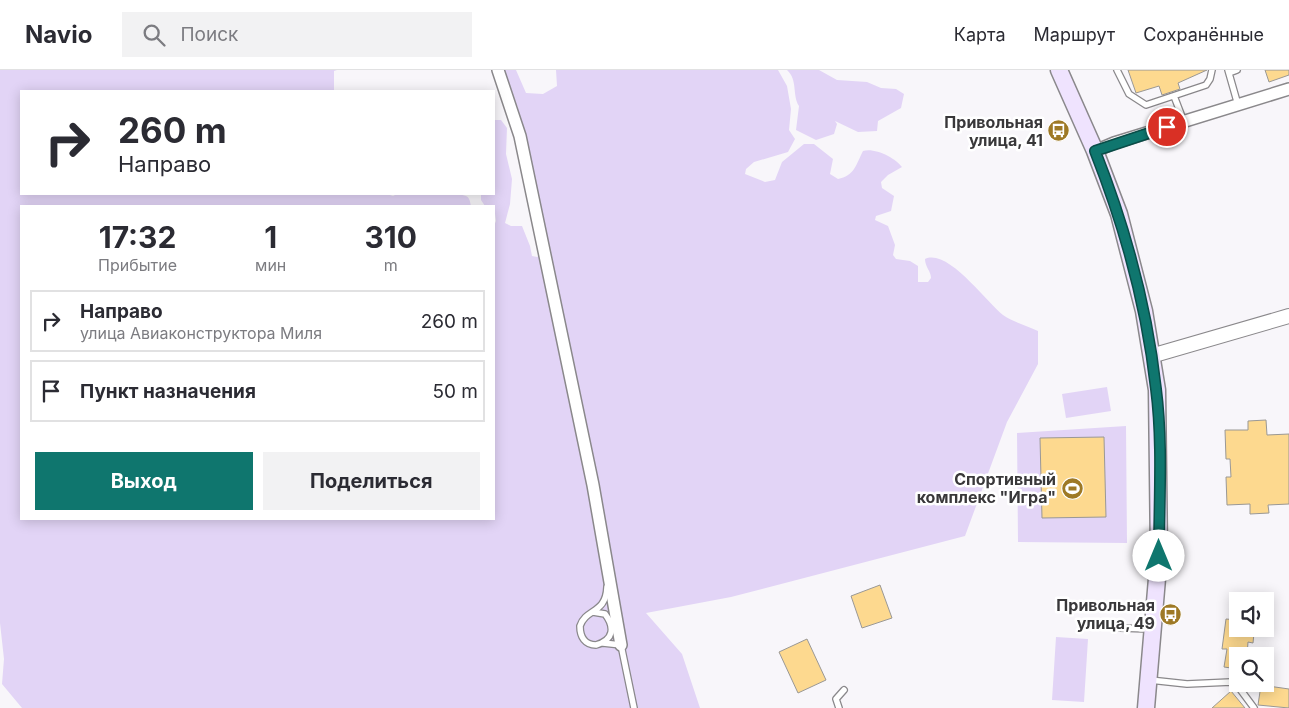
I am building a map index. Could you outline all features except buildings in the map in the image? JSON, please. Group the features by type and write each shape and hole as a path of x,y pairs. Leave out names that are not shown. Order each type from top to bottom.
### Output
{"main road":[{"path":"1059,70 1095,151 1119,214 1144,311 1157,390 1159,556 1146,708"}],"street":[{"path":"498,70 520,136 592,485 621,645"},
{"path":"1095,151 1114,143 1289,89"},
{"path":"1151,356 1288,319"}],"lane":[{"path":"1118,70 1129,94 1139,103 1146,105 1206,85 1212,70"},
{"path":"1237,70 1228,71 1238,105"},
{"path":"1174,96 1184,122"},
{"path":"607,574 604,600 600,608 582,621 580,632 585,642 591,645 610,642 621,645 634,708"},
{"path":"593,612 605,614 612,624 607,640 602,644"},
{"path":"1120,628 1152,629"},
{"path":"1148,680 1187,684 1231,682 1237,684 1254,708"},
{"path":"839,708 836,699 844,690"}],"shaded area":[{"path":"0,70 337,70 334,71 334,90 20,90 20,195 462,195 469,199 471,205 20,205 20,520 495,520 496,221 495,205 484,205 481,200 481,195 495,195 495,120 501,120 507,128 506,154 512,179 510,204 505,223 511,226 522,226 532,256 537,257 541,254 516,117 518,107 512,100 503,70 516,70 526,93 543,94 557,86 556,70 778,70 787,86 791,109 789,130 795,139 788,152 754,162 746,169 745,174 765,182 775,180 782,162 804,144 814,144 833,159 830,174 838,179 851,173 863,151 868,150 884,154 895,160 902,167 888,175 881,182 882,188 894,196 891,211 876,216 875,220 888,226 895,245 893,255 896,259 910,261 918,266 918,282 928,282 931,278 925,259 934,258 945,261 967,278 1003,315 1038,331 1038,364 1007,422 965,536 731,597 646,613 682,654 700,708 22,708 2,684 4,659 0,623"},
{"path":"787,70 819,70 837,80 867,82 881,88 896,89 904,94 901,108 878,121 877,131 858,132 835,121 837,124 834,134 816,140 796,130 799,106 793,78"},
{"path":"1107,387 1111,411 1066,418 1062,394"},
{"name":"Спортивный комплекс \"Игра\"","path":"1126,426 1127,543 1018,542 1017,433"},
{"path":"1056,637 1088,639 1084,702 1052,700"}],"place":[{"name":"Привольная улица, 41","path":"1059,131"},
{"name":"Спортивный комплекс \"Игра\"","path":"1072,488"},
{"name":"Привольная улица, 49","path":"1171,614"}],"route":[{"path":"1159,556 1157,390 1144,311 1119,214 1095,151 1114,143 1167,127"}]}
